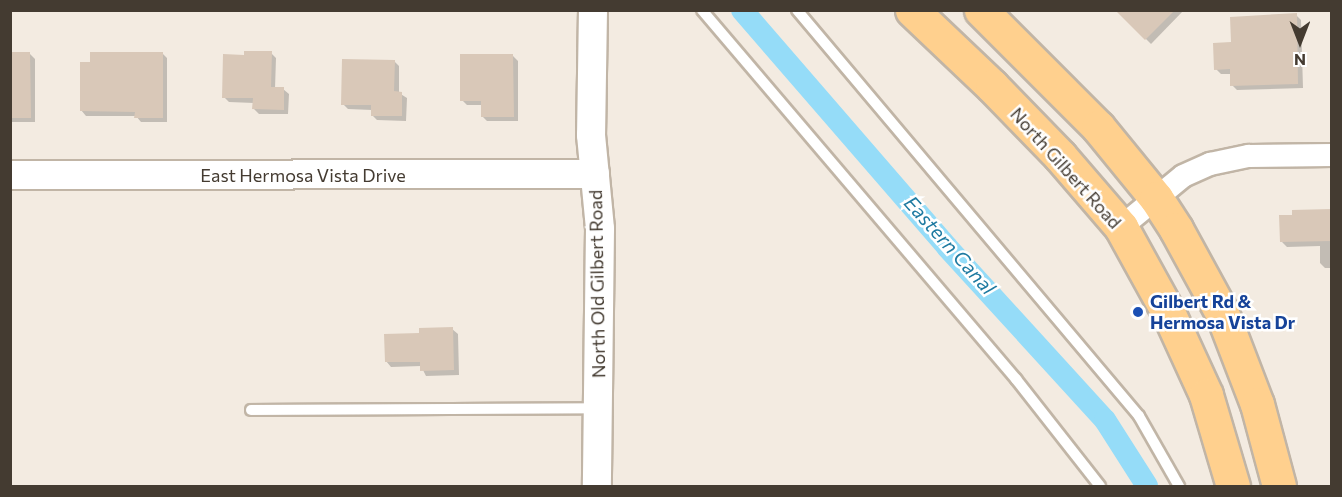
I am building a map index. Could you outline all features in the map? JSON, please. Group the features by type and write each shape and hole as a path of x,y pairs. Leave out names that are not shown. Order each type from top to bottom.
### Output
{"main road":[{"name":"North Gilbert Road","path":"912,10 992,86 1060,156 1121,227 1168,314 1206,395 1233,486"},
{"path":"981,10 1098,128 1156,198 1182,238 1222,313 1257,404 1279,486"}],"street":[{"name":"North Old Gilbert Road","path":"593,10 591,135 600,229 597,486"},
{"path":"1121,227 1183,176 1210,164 1249,156 1332,154"},
{"name":"East Hermosa Vista Drive","path":"10,176 595,174"}],"lane":[{"path":"702,10 1009,370 1100,486"},
{"path":"798,10 1139,416 1179,486"},
{"path":"251,410 598,408"}],"building":[{"path":"1115,10 1175,10 1145,40"},
{"path":"1297,13 1298,84 1230,86 1230,69 1214,70 1213,43 1231,42 1230,17"},
{"path":"244,51 272,51 271,87 284,87 284,110 252,109 253,98 222,98 223,54 244,55"},
{"path":"10,52 30,52 31,118 10,118"},
{"path":"90,52 163,52 163,118 134,118 135,112 80,111 80,62 90,62"},
{"path":"460,54 513,54 514,117 481,117 481,101 460,101"},
{"path":"342,59 395,60 394,91 402,92 402,116 371,116 371,105 341,105"},
{"path":"1332,209 1332,241 1280,242 1279,215 1292,215 1292,210"},
{"path":"453,327 454,370 420,371 420,362 385,362 384,334 419,333 419,328"}],"waterway":[{"name":"Eastern Canal","path":"742,10 947,247 1105,420 1147,486"}],"place":[{"name":"Gilbert Rd & Hermosa Vista Dr","path":"1138,312"}]}
